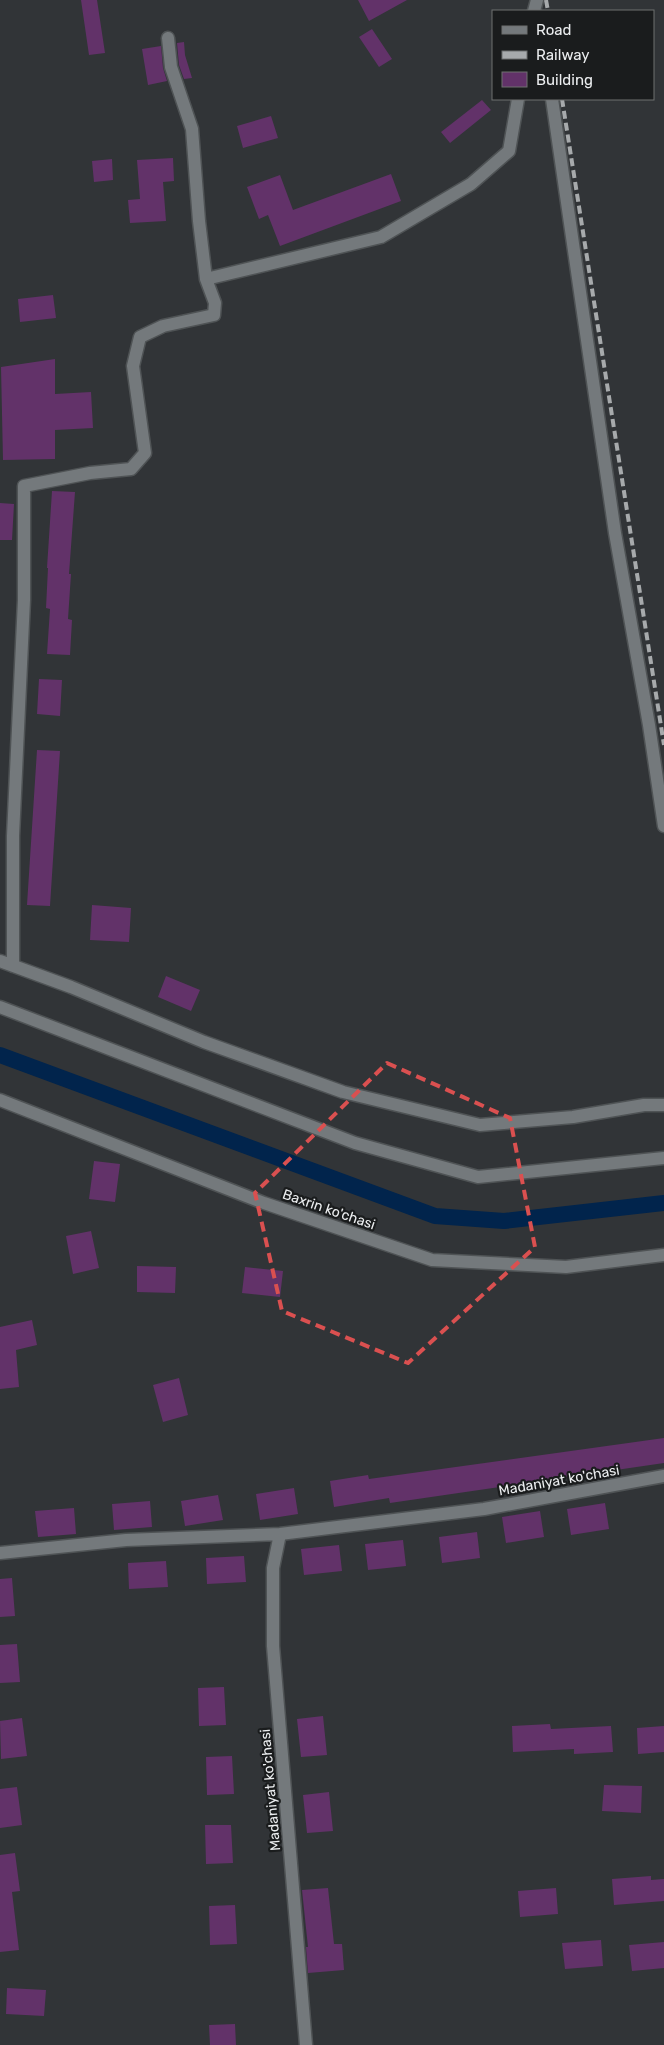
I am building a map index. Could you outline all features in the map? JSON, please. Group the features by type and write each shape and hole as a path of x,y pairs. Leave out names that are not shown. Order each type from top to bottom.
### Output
{"street":[{"path":"13,966 13,836 24,600 24,486 90,473 131,469 145,453 133,366 140,337 163,326 214,315 215,303 206,279 198,221 192,129 171,67 168,38"},
{"path":"206,279 381,237 471,184 509,151 518,100"},
{"path":"552,100 614,533 649,725 664,826"},
{"path":"0,960 204,1042 343,1092 480,1125 573,1117 644,1106 664,1105"},
{"path":"0,1007 355,1143 478,1177 664,1158"},
{"name":"Baxrin ko'chasi","path":"0,1100 264,1203 432,1260 566,1268 664,1255"},
{"name":"Madaniyat ko'chasi","path":"0,1553 126,1540 280,1534 484,1509 664,1476"},
{"name":"Madaniyat ko'chasi","path":"280,1534 273,1568 272,1646 306,2045"}],"highlighted area":[{"path":"387,1063 510,1118 535,1247 408,1363 282,1311 255,1193"}],"building":[{"path":"81,0 97,0 105,53 89,55"},
{"path":"358,0 407,0 369,21"},
{"path":"372,29 392,59 379,67 359,37"},
{"path":"184,42 185,55 192,78 184,79 179,65 177,43"},
{"path":"161,46 163,68 167,81 148,85 142,49"},
{"path":"482,100 491,110 450,143 441,132"},
{"path":"271,116 278,138 243,148 237,126"},
{"path":"173,158 174,181 163,182 166,221 130,223 128,200 140,199 137,160"},
{"path":"112,159 113,180 94,182 92,161"},
{"path":"391,174 401,201 280,246 268,215 259,219 247,187 280,175 293,210"},
{"path":"53,295 56,318 20,322 18,299"},
{"path":"55,359 55,394 91,392 93,428 55,430 55,459 3,460 1,367"},
{"path":"52,491 75,492 69,574 71,574 68,619 72,620 70,655 47,654 50,609 46,608 47,568"},
{"path":"0,503 14,504 12,540 0,540"},
{"path":"39,679 62,680 60,716 37,714"},
{"path":"37,750 60,751 50,906 27,905"},
{"path":"92,905 131,908 129,942 90,940"},
{"path":"166,976 200,990 191,1011 158,997"},
{"path":"94,1161 120,1164 115,1202 89,1199"},
{"path":"91,1231 99,1268 73,1274 66,1236"},
{"path":"137,1266 176,1267 175,1293 137,1292"},
{"path":"245,1267 283,1271 280,1297 242,1293"},
{"path":"32,1320 37,1345 16,1350 19,1387 0,1389 0,1327"},
{"path":"179,1378 188,1415 163,1422 153,1385"},
{"path":"664,1438 664,1463 390,1503 389,1498 334,1507 330,1481 368,1475 369,1479"},
{"path":"294,1488 298,1514 260,1520 256,1494"},
{"path":"218,1495 223,1520 185,1526 181,1501"},
{"path":"150,1501 152,1527 114,1530 112,1504"},
{"path":"605,1503 609,1529 571,1535 567,1509"},
{"path":"74,1508 76,1534 38,1537 35,1511"},
{"path":"540,1511 544,1537 506,1543 502,1517"},
{"path":"477,1532 480,1558 442,1563 439,1537"},
{"path":"403,1540 406,1566 368,1570 365,1544"},
{"path":"339,1545 342,1571 304,1575 301,1549"},
{"path":"244,1556 246,1582 207,1584 206,1558"},
{"path":"166,1561 168,1587 129,1589 128,1563"},
{"path":"12,1578 15,1616 0,1617 0,1579"},
{"path":"17,1644 20,1682 0,1683 0,1645"},
{"path":"224,1687 226,1725 199,1726 198,1688"},
{"path":"323,1716 327,1755 301,1757 297,1719"},
{"path":"22,1718 27,1756 1,1759 0,1721"},
{"path":"550,1724 551,1729 611,1726 613,1752 574,1754 574,1749 513,1752 512,1726"},
{"path":"664,1726 664,1752 638,1754 637,1728"},
{"path":"232,1756 234,1794 207,1795 206,1757"},
{"path":"604,1785 642,1786 641,1813 602,1811"},
{"path":"17,1787 22,1825 0,1828 0,1789"},
{"path":"329,1792 333,1831 307,1833 303,1795"},
{"path":"205,1825 231,1825 233,1863 206,1864"},
{"path":"15,1853 20,1891 12,1892 19,1950 0,1952 0,1855"},
{"path":"651,1876 651,1880 664,1879 664,1901 614,1905 612,1879"},
{"path":"328,1888 334,1944 342,1944 344,1970 308,1973 306,1947 308,1947 302,1890"},
{"path":"556,1888 558,1914 520,1917 518,1891"},
{"path":"235,1905 237,1944 210,1945 209,1906"},
{"path":"601,1940 603,1966 565,1969 562,1943"},
{"path":"664,1942 664,1968 632,1971 629,1945"},
{"path":"7,1988 46,1990 44,2016 6,2014"},
{"path":"235,2024 236,2045 210,2045 209,2025"}],"waterway":[{"path":"0,1055 435,1216 504,1221 664,1203"}],"railway":[{"path":"546,0 548,10"},
{"path":"562,100 664,745"}]}
